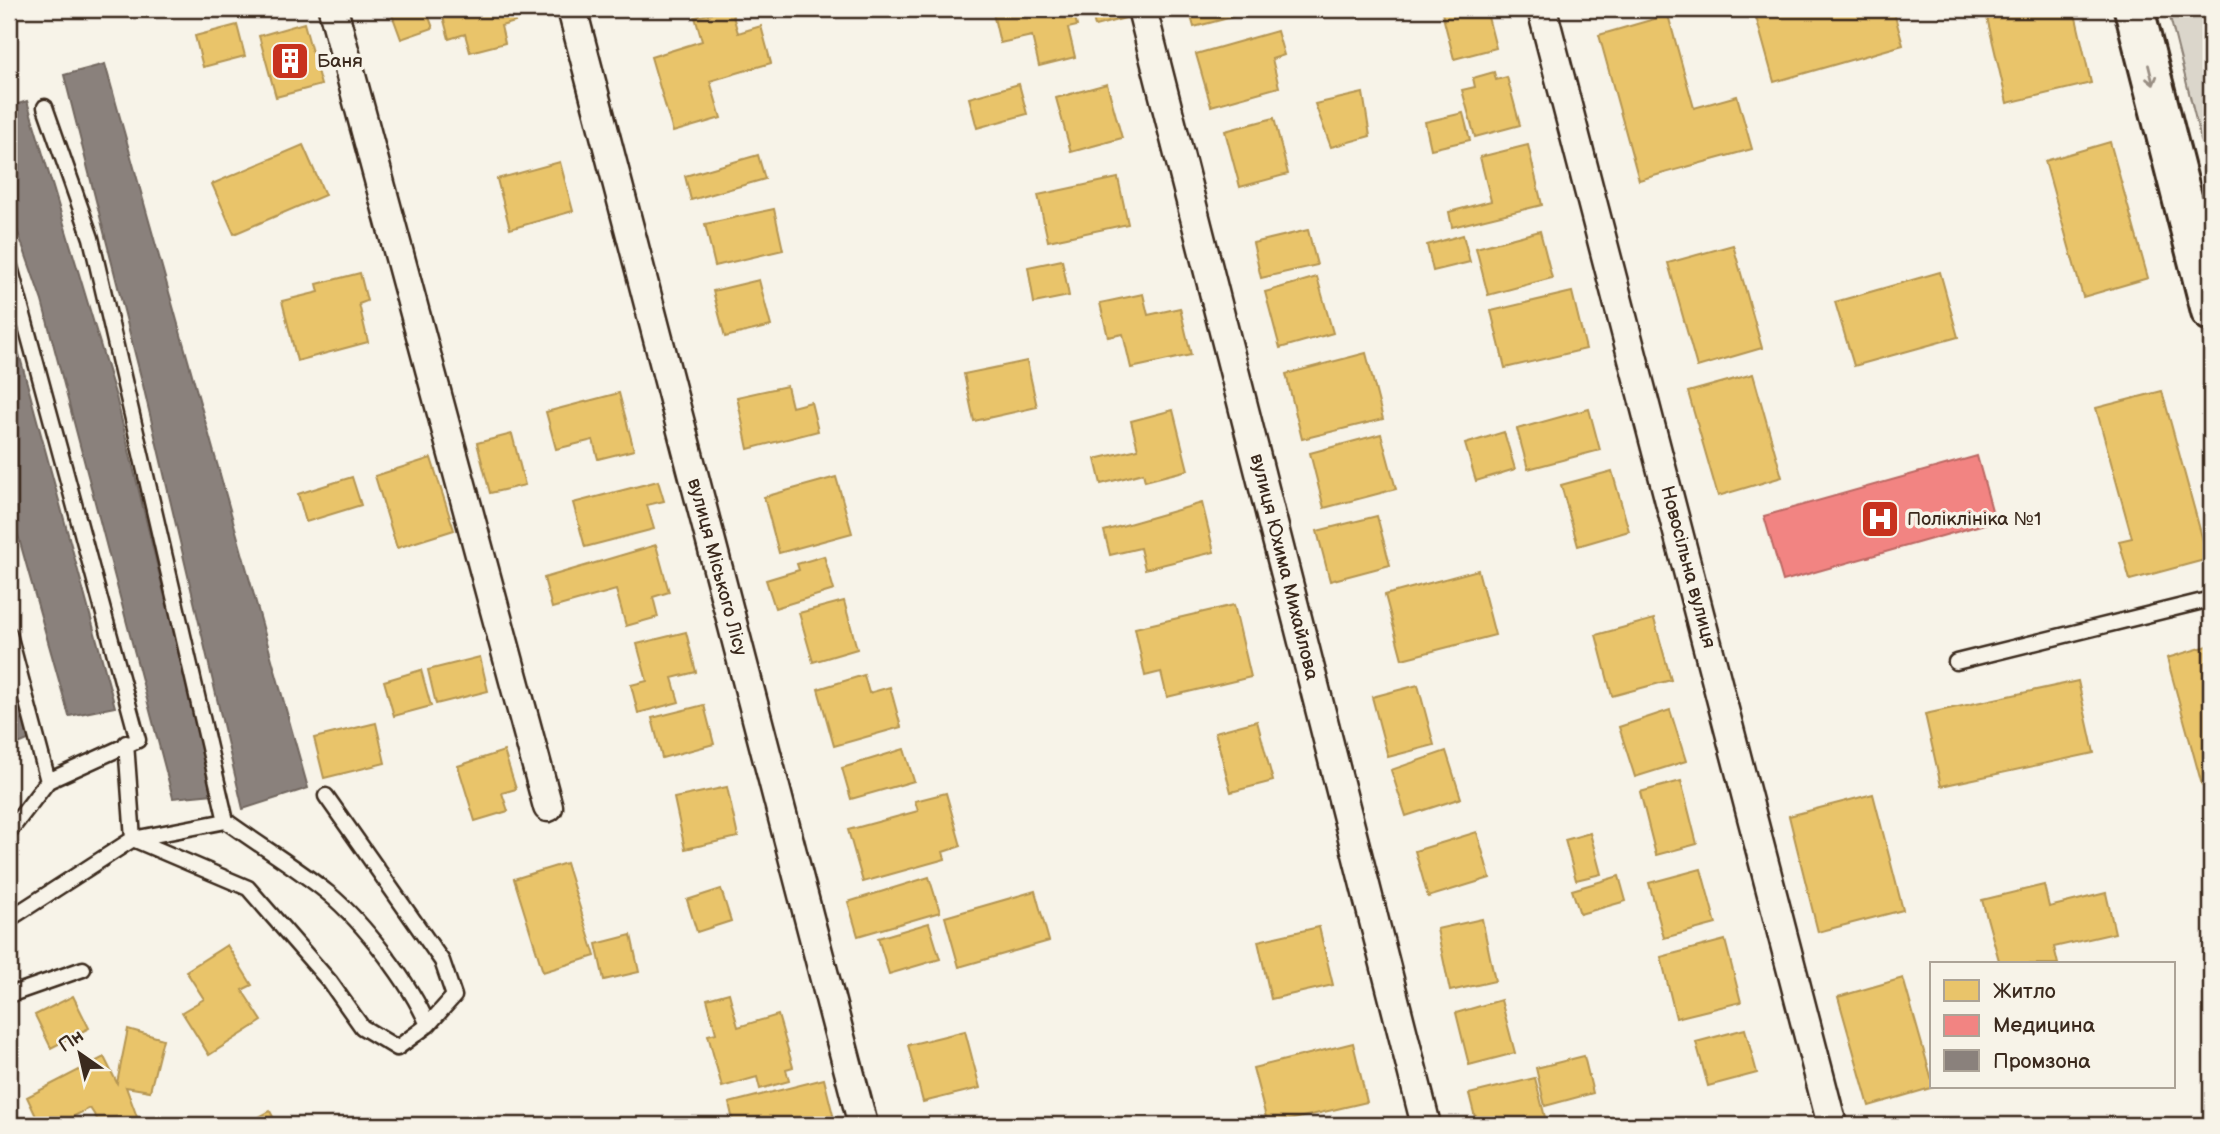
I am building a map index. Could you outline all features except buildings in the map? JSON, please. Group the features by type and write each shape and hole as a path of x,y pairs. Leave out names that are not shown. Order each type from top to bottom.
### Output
{"main road":[{"path":"2134,9 2211,311"}],"street":[{"path":"333,9 548,807"},
{"name":"вулиця Міського Лісу","path":"572,9 863,1125"},
{"name":"вулиця Юхима Михайлова","path":"1142,9 1426,1125"},
{"name":"Новосільна вулиця","path":"1542,9 1832,1125"}],"lane":[{"path":"45,107 92,238 226,821 328,893 417,998 428,1025"},
{"path":"9,263 138,740 126,743 48,781 9,832"},
{"path":"1956,662 2211,599"},
{"path":"9,634 48,781"},
{"path":"126,743 133,839"},
{"path":"133,839 248,888 330,982 362,1027 397,1048 428,1025 454,996 442,961 326,796"},
{"path":"9,919 133,839 226,821"},
{"path":"9,995 83,969"}],"shaded area":[{"path":"2168,9 2211,9 2211,180"}],"place":[{"name":"Баня","path":"290,61"},
{"name":"Поліклініка №1","path":"1880,519"}]}
